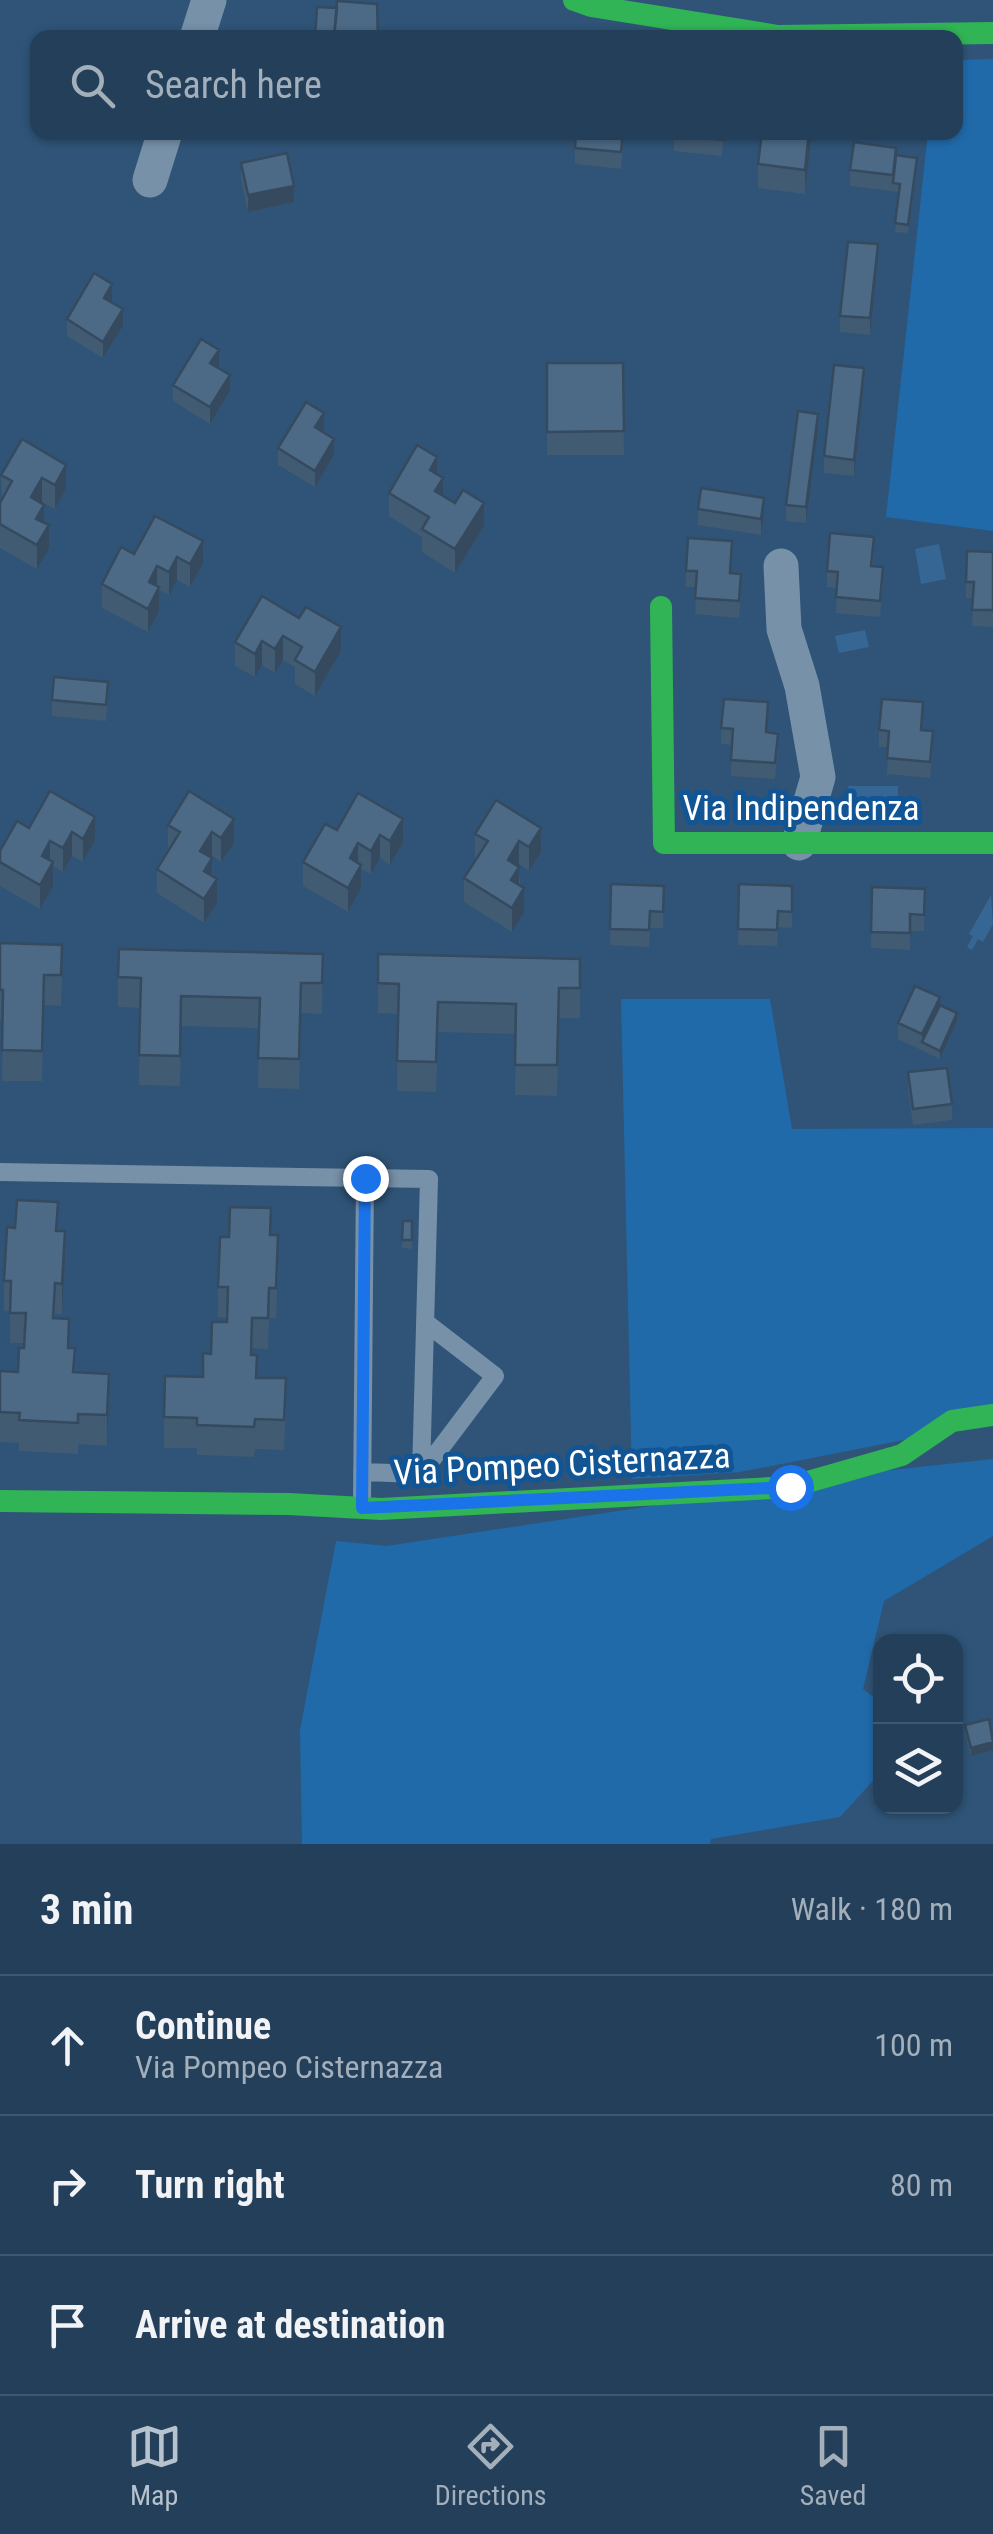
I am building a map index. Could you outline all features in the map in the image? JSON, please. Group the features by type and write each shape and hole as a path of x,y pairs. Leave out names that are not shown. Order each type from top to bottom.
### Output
{"street":[{"path":"199,30 209,0"},
{"path":"574,0 741,30"},
{"path":"963,33 993,33"},
{"path":"150,180 163,140"},
{"path":"781,566 784,629 802,686 818,777 799,843"},
{"name":"Via Indipendenza","path":"661,608 664,843 993,843"},
{"name":"Via Pompeo Cisternazza","path":"0,1501 362,1508 790,1487 902,1455 952,1421 993,1415"}],"lane":[{"path":"0,1172 428,1179 421,1474"},
{"path":"362,1508 365,1178"},
{"path":"421,1474 496,1376 425,1322"},
{"path":"362,1472 421,1474"}],"shaded area":[{"path":"993,59 993,531 886,517 927,140 963,140 963,60"},
{"path":"939,544 946,579 921,584 915,549"},
{"path":"865,630 869,647 839,653 835,636"},
{"path":"848,786 898,786 898,807 849,808"},
{"path":"991,895 993,924 983,942 978,939 972,950 967,947 973,936 969,934"},
{"path":"621,999 770,999 792,1129 993,1128 993,1408 909,1439 740,1472 632,1479"},
{"path":"993,1459 993,1536 884,1601 873,1634 863,1689 873,1697 873,1781 840,1817 711,1839 710,1844 302,1844 300,1730 336,1541 387,1546 882,1471"}],"building":[{"path":"337,1 377,4 378,30 335,30"},
{"path":"317,7 337,8 335,30 316,30"},
{"path":"576,140 622,140 621,152 575,148"},
{"path":"761,140 808,140 805,170 758,164"},
{"path":"854,142 896,148 893,175 850,170"},
{"path":"287,153 294,186 248,195 241,163"},
{"path":"896,155 917,158 908,225 895,223 900,184 893,183"},
{"path":"848,242 878,244 870,318 840,316"},
{"path":"94,273 112,284 104,298 123,309 103,342 67,319"},
{"path":"201,339 219,350 210,363 230,375 210,407 173,385"},
{"path":"547,363 623,363 624,431 547,432"},
{"path":"834,365 864,368 854,460 824,456"},
{"path":"306,402 324,413 315,427 334,439 315,471 278,448"},
{"path":"798,411 818,414 806,507 786,505"},
{"path":"22,439 66,465 55,485 42,478 31,497 44,505 36,519 49,525 37,545 0,524 0,503 12,481 1,475"},
{"path":"417,445 437,457 430,470 443,478 435,491 455,503 463,490 484,503 455,549 422,529 429,517 389,493"},
{"path":"701,488 764,498 761,519 698,509"},
{"path":"155,516 203,541 190,564 177,557 169,572 157,566 149,582 159,587 148,609 102,584 121,547 134,554"},
{"path":"830,533 874,537 871,566 883,567 880,601 836,597 838,572 827,571"},
{"path":"688,538 732,541 730,573 741,574 739,601 695,598 697,571 686,571"},
{"path":"967,551 993,552 993,610 972,610 974,582 966,582"},
{"path":"262,596 299,618 306,607 341,627 315,672 295,660 302,647 283,636 275,649 262,641 255,654 235,642"},
{"path":"54,677 108,682 106,705 52,700"},
{"path":"724,699 768,702 766,732 778,734 775,763 731,760 733,729 721,728"},
{"path":"882,699 923,702 921,730 933,731 930,762 887,758 889,731 879,730"},
{"path":"50,791 95,817 83,839 72,832 63,848 50,841 42,856 53,862 40,885 0,862 0,851 17,821 29,828"},
{"path":"189,791 234,819 221,838 212,832 200,851 212,858 204,871 217,879 204,899 157,869 180,832 168,825"},
{"path":"358,793 403,819 390,841 380,835 371,851 358,843 350,858 361,865 348,888 303,862 325,824 337,830"},
{"path":"496,800 541,828 529,847 519,841 508,860 519,867 511,880 524,888 512,908 464,878 488,841 475,834"},
{"path":"611,884 664,886 663,912 650,911 649,930 610,929"},
{"path":"739,884 792,886 792,912 778,911 777,930 738,929"},
{"path":"872,887 925,889 924,915 910,914 910,933 871,932"},
{"path":"0,943 62,945 61,975 44,975 42,1051 2,1050"},
{"path":"119,949 323,954 322,983 301,983 299,1059 258,1058 260,998 181,996 180,1056 139,1055 141,978 118,977"},
{"path":"378,954 580,959 580,988 559,988 557,1065 515,1065 516,1004 438,1002 436,1062 397,1061 399,984 378,983"},
{"path":"915,986 940,997 922,1034 898,1023"},
{"path":"940,1005 957,1013 940,1051 922,1042"},
{"path":"947,1068 952,1104 913,1109 908,1072"},
{"path":"17,1200 58,1202 56,1231 65,1231 62,1284 55,1283 53,1318 69,1319 68,1348 75,1348 73,1372 109,1374 107,1415 78,1414 78,1423 19,1420 20,1413 0,1412 0,1371 18,1372 19,1348 24,1348 26,1313 10,1313 11,1281 4,1281 7,1227 15,1228"},
{"path":"230,1207 271,1208 270,1235 278,1235 276,1288 269,1288 268,1318 252,1318 251,1355 257,1355 256,1378 286,1378 284,1420 255,1419 254,1427 197,1425 197,1418 164,1417 165,1376 203,1377 203,1353 211,1354 212,1322 227,1322 228,1287 218,1287 220,1237 229,1237"},
{"path":"403,1221 412,1221 412,1240 402,1240"},
{"path":"989,1719 993,1742 971,1748 965,1725"}],"traffic: fast":[{"path":"574,0 741,30"},
{"path":"963,33 993,33"},
{"path":"661,607 664,843 993,843"},
{"path":"0,1501 289,1504 381,1509 790,1487 902,1455 952,1421 993,1415"}],"route":[{"path":"365,1178 362,1508 790,1487"}]}
